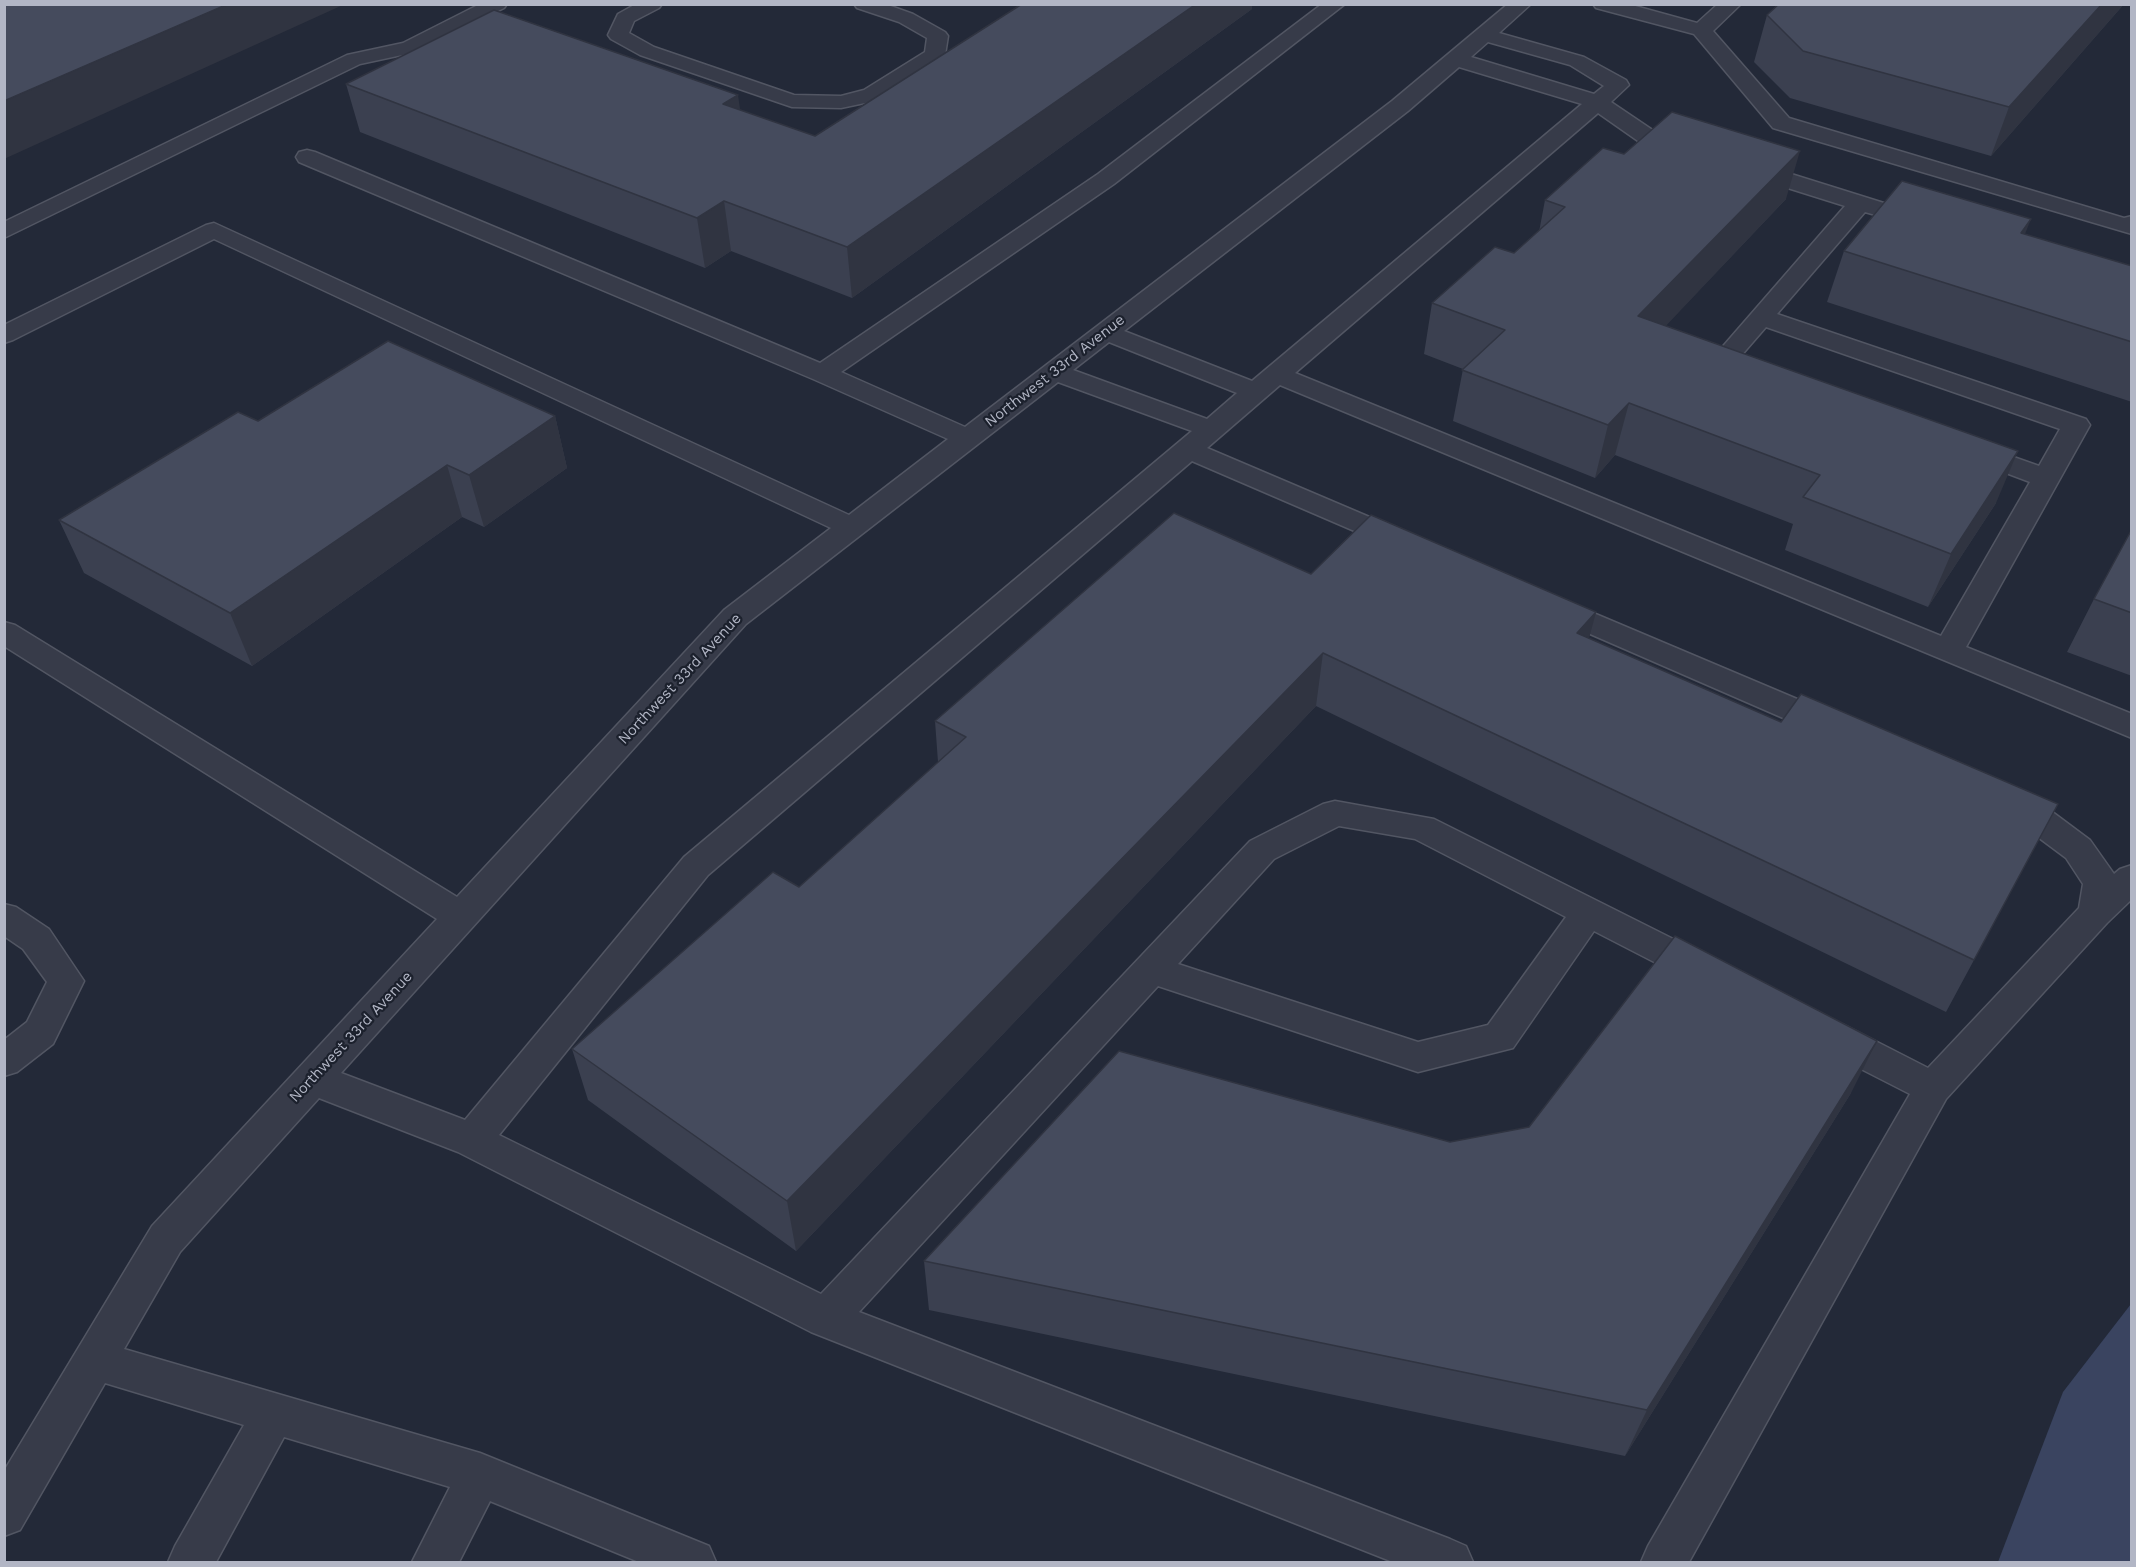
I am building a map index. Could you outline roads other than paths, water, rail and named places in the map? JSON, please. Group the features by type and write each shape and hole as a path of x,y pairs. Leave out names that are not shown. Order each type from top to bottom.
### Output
{"street":[{"path":"4,231 354,59 409,48 497,4"},
{"path":"652,4 625,18 618,35 647,51 792,101 841,102 871,94 935,55 938,36 906,18 864,4"},
{"path":"822,373 1106,179 1335,4"},
{"name":"Northwest 33rd Avenue","path":"4,1514 166,1239 735,617 1400,106 1521,4"},
{"path":"1603,4 1701,30 1781,123 2131,226"},
{"path":"1701,30 1731,4"},
{"path":"472,1140 696,866 1618,85 1577,61 1484,36"},
{"path":"1456,59 1597,102 1647,136 1703,154"},
{"path":"307,157 822,373 968,438"},
{"path":"1725,161 1905,217"},
{"path":"1779,380 1724,360 1860,203"},
{"path":"4,335 214,230 852,527"},
{"path":"1761,317 2076,425 1948,651"},
{"path":"1105,332 1265,382 1948,651 2132,727"},
{"path":"1055,372 1198,439 1427,552"},
{"path":"1946,441 2046,478"},
{"path":"1526,595 1863,740"},
{"path":"4,632 460,917"},
{"path":"1983,792 2027,811 2078,849 2101,883 2095,913"},
{"path":"826,1318 1262,849 1335,813 1422,828 1735,987"},
{"path":"1664,1563 1933,1088 2095,913 2132,878"},
{"path":"1150,969 1418,1057 1500,1036 1588,912"},
{"path":"4,917 36,939 66,981 40,1033 4,1061"},
{"path":"1797,1019 1933,1088"},
{"path":"313,1078 472,1140 826,1318 1450,1563"},
{"path":"94,1360 480,1475 684,1561"},
{"path":"191,1563 274,1413"},
{"path":"435,1563 480,1475"}],"water":[{"path":"2131,1304 2131,1562 1998,1562 2063,1392"}]}
